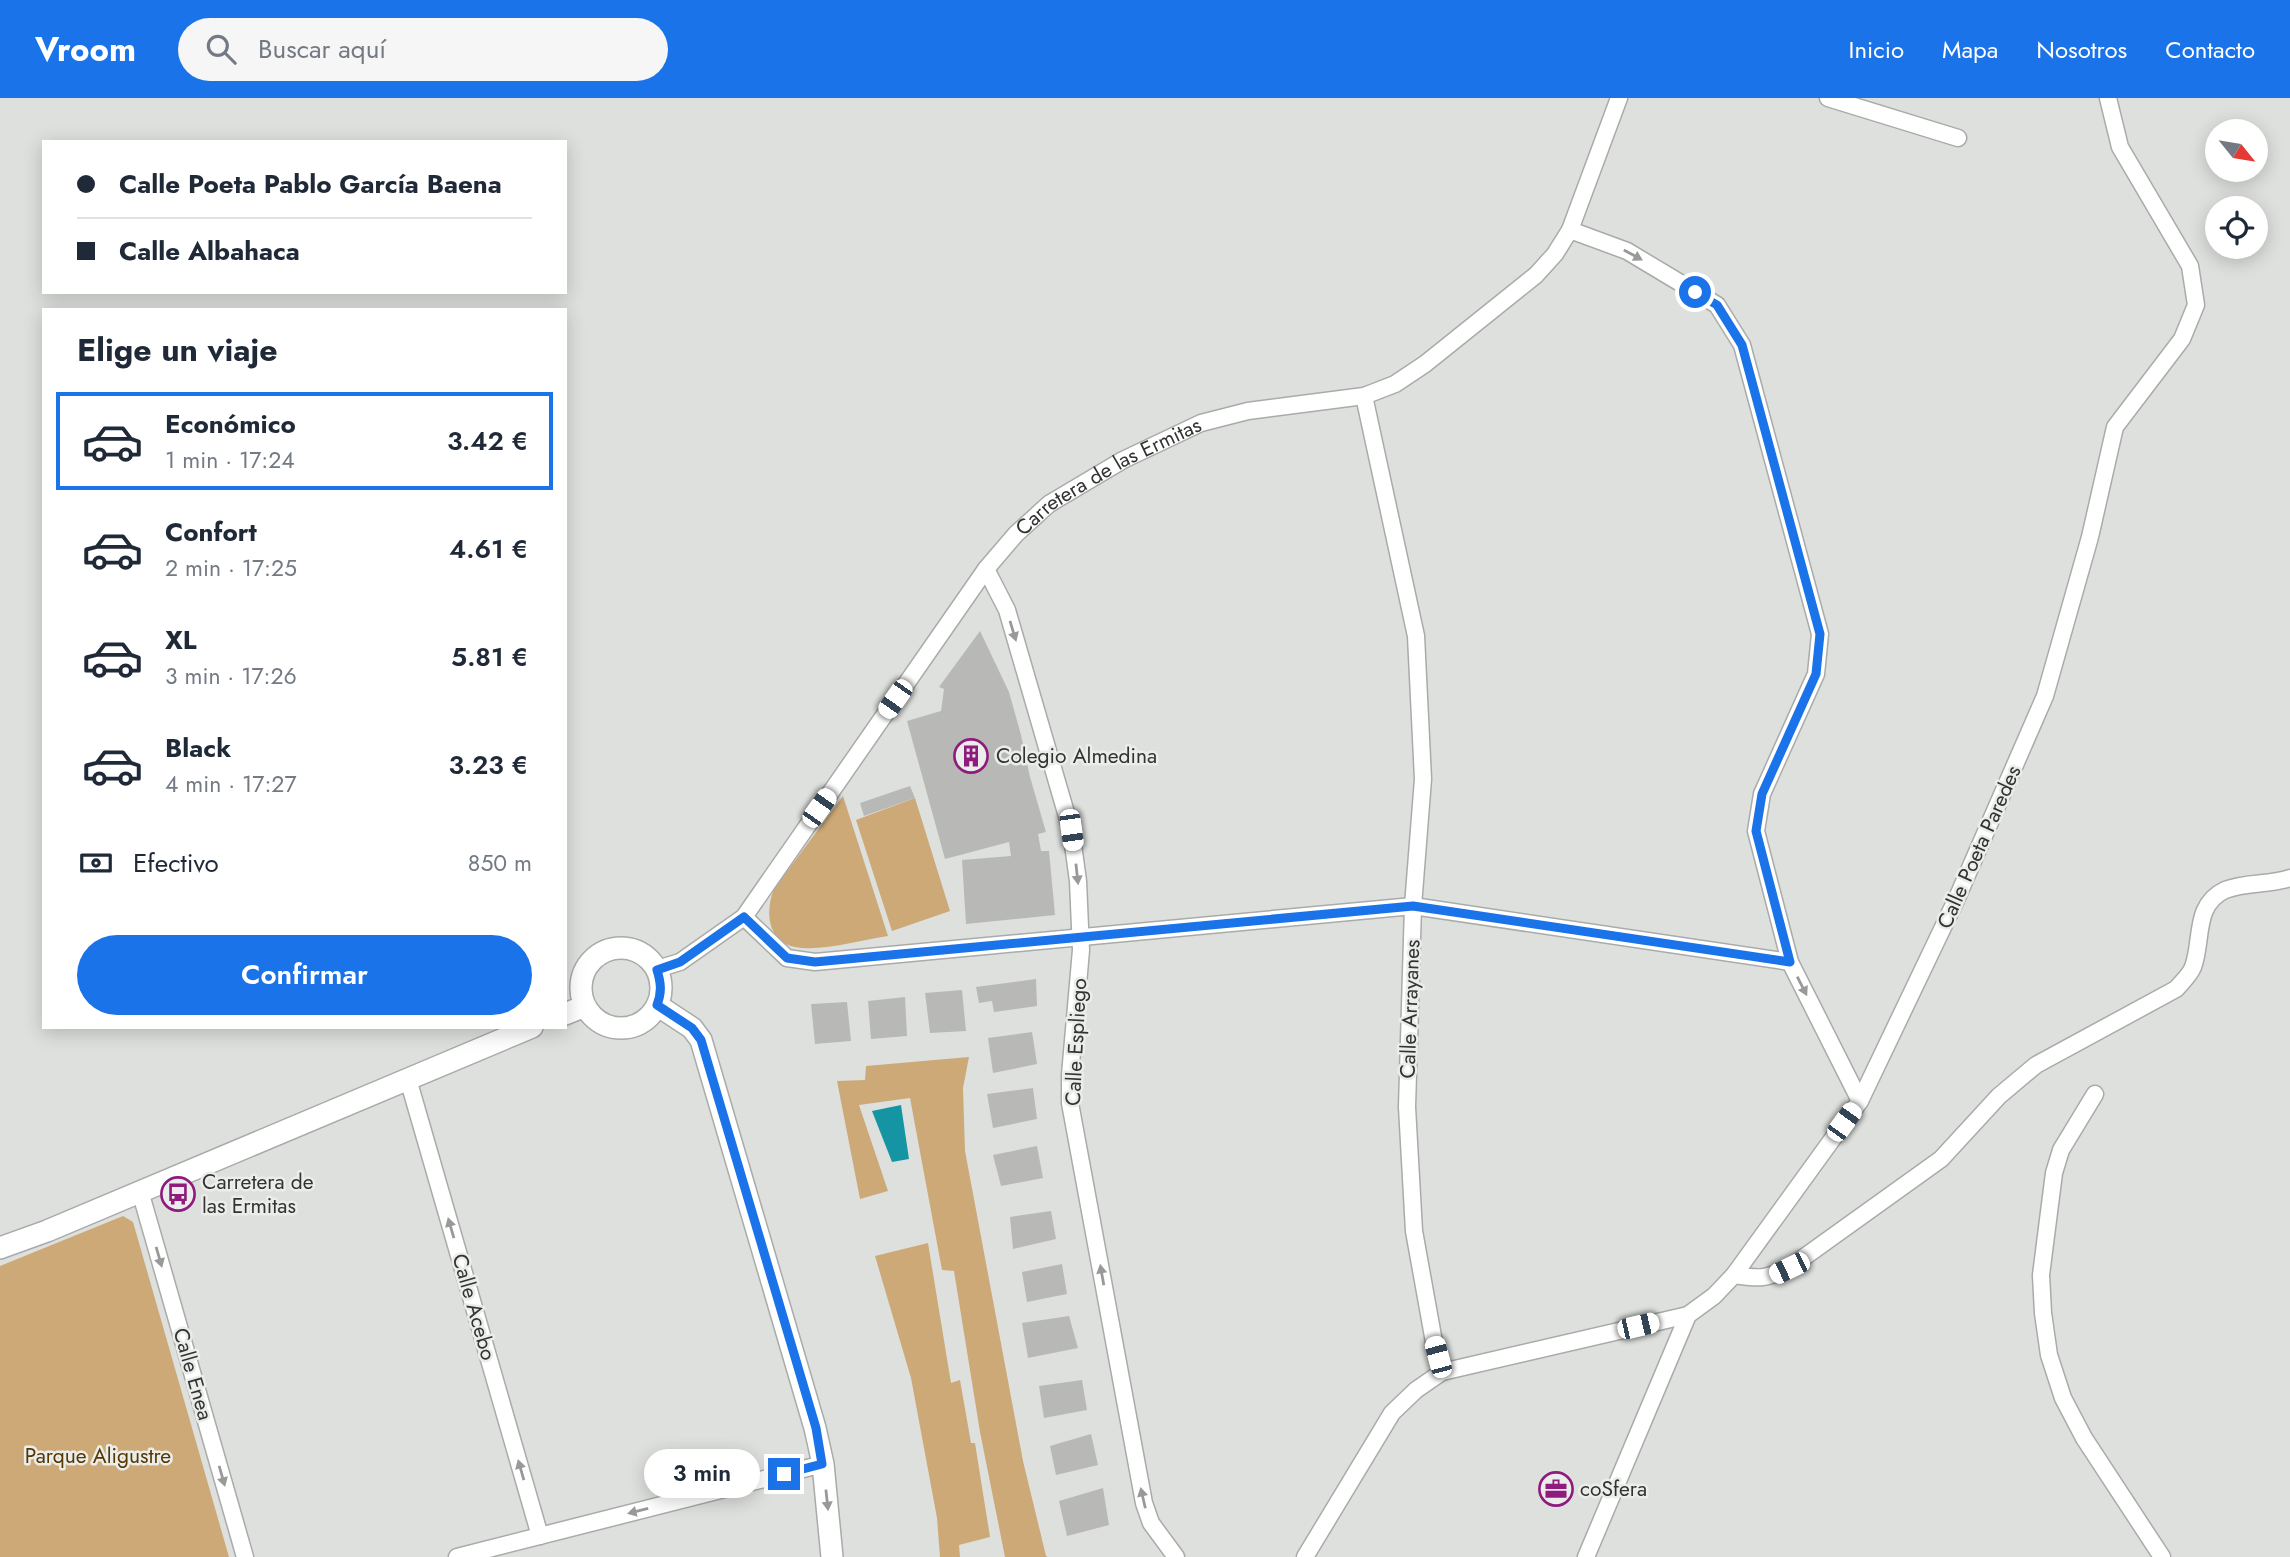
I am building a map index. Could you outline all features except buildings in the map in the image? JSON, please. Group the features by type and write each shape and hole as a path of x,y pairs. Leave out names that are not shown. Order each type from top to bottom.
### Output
{"street":[{"name":"Carretera de las Ermitas","path":"657,970 680,962 744,917 985,569 1016,534 1049,504 1123,460 1200,423 1248,411 1364,396 1395,384 1425,364 1526,283 1555,254 1570,230 1619,98"},
{"path":"1828,98 1958,138"},
{"name":"Calle Poeta Paredes","path":"1688,1314 1714,1296 1734,1275 1860,1101 1958,898 2045,696 2091,537 2115,427 2182,339 2196,305 2190,266 2120,147 2108,98"},
{"path":"1570,230 1628,251 1717,305 1742,345 1820,634 1816,674 1762,794 1756,831 1790,962 1860,1101"},
{"name":"Calle Arrayanes","path":"1364,396 1416,636 1423,779 1413,906 1408,1107 1414,1231 1433,1342 1442,1373"},
{"name":"Calle Espliego","path":"985,569 1007,610 1071,830 1078,881 1081,937 1070,1103 1144,1503 1151,1523 1176,1557"},
{"path":"1734,1275 1769,1278 1789,1268 1941,1159 1999,1096 2036,1065 2176,989 2192,970 2199,944 2198,927 2215,896 2228,889 2290,878"},
{"path":"744,917 787,958 815,962 1413,906 1790,962"},
{"path":"615,947 640,952 650,959 661,981 661,994 657,1005 650,1016 640,1024 628,1028 603,1024 592,1016 575,1010 585,969 603,951 615,947"},
{"path":"657,1005 692,1028 701,1040 816,1428 832,1557"},
{"path":"0,1248 47,1231 527,1029"},
{"name":"Calle Acebo","path":"408,1079 540,1536"},
{"path":"2095,1094 2062,1150 2054,1173 2041,1275 2042,1313 2049,1355 2063,1398 2084,1438 2162,1557"},
{"name":"Calle Enea","path":"140,1191 245,1557"},
{"path":"1305,1557 1392,1413 1416,1390 1442,1373 1688,1314"},
{"path":"1586,1557 1688,1314"},
{"path":"457,1557 822,1464"}],"green space":[{"path":"843,796 888,936 829,947 805,948 786,944 774,932 769,915 774,889"},
{"path":"915,798 950,911 892,931 856,820"},
{"path":"969,1057 963,1088 965,1151 1023,1461 1048,1557 1005,1557 980,1432 954,1271 942,1270 910,1098 859,1105 888,1191 860,1199 837,1081 865,1080 866,1066"},
{"name":"Parque Aligustre","path":"123,1216 133,1222 229,1557 0,1557 0,1266"},
{"path":"928,1243 951,1383 960,1380 971,1443 975,1443 990,1537 959,1545 960,1557 940,1557 937,1518 911,1378 875,1256"}],"water":[{"path":"901,1105 909,1159 892,1162 872,1111"}],"place":[{"name":"Colegio Almedina","path":"971,756"},
{"name":"Carretera de las Ermitas","path":"178,1194"},
{"name":"coSfera","path":"1556,1489"}],"route":[{"path":"784,1474 822,1464 816,1428 701,1040 692,1028 657,1005 661,994 661,981 657,970 680,962 744,917 787,958 815,962 1413,906 1790,962 1756,831 1762,794 1816,674 1820,634 1742,345 1717,305 1695,292"}]}
